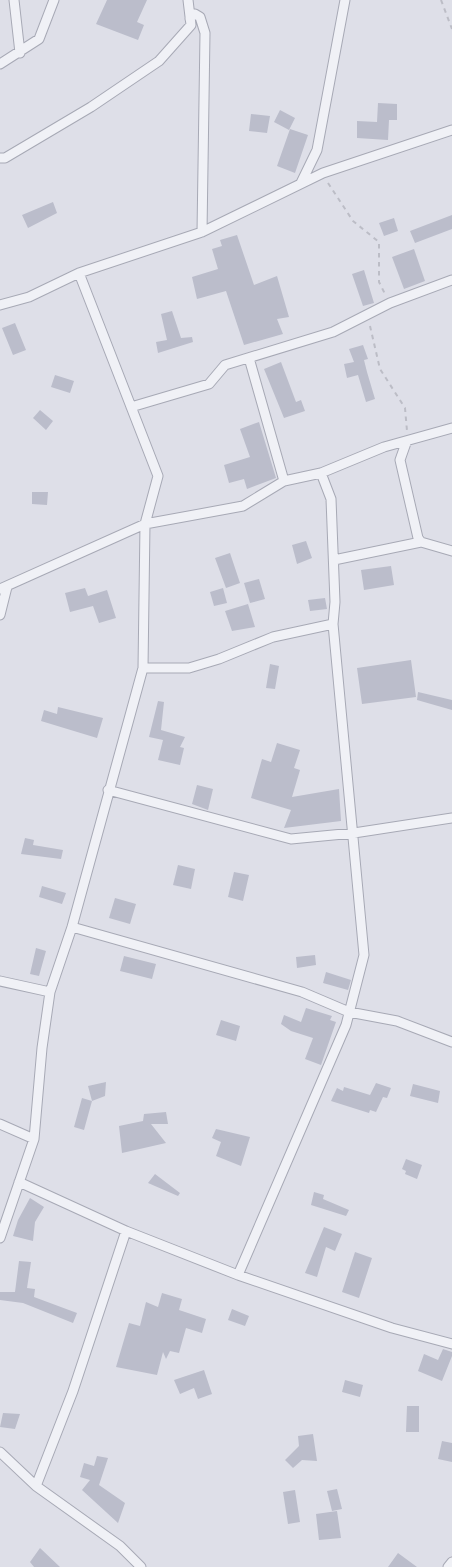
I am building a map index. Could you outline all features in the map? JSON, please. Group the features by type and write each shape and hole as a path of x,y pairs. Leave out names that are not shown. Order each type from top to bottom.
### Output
{"street":[{"path":"14,0 20,53"},
{"path":"0,64 39,39 54,0"},
{"path":"188,0 191,25"},
{"path":"300,184 317,150 345,0"},
{"path":"0,158 5,158 81,113 159,61 191,25 190,15 195,14 200,17 205,33 202,232"},
{"path":"0,305 29,297 80,273 202,232 323,173 452,130"},
{"path":"0,1238 34,1139 42,1048 50,992 72,927 143,668 145,524 158,476 80,273"},
{"path":"131,407 209,384 225,365 333,332 390,303 452,280"},
{"path":"249,358 284,481"},
{"path":"0,615 3,588 145,524 243,506 284,481 321,474 384,447 406,443 452,428"},
{"path":"406,443 400,460 421,543"},
{"path":"238,1275 346,1025 364,955 333,624 334,560 331,499 321,474"},
{"path":"334,560 421,543 452,551"},
{"path":"143,668 189,668 219,659 273,637 333,624"},
{"path":"108,790 291,839 354,833 452,818"},
{"path":"72,927 302,992 349,1012 397,1021 452,1042"},
{"path":"0,981 50,992"},
{"path":"0,1124 34,1139"},
{"path":"19,1182 126,1231 238,1275 392,1328 452,1344"},
{"path":"36,1486 73,1391 126,1231"},
{"path":"0,1452 36,1486 120,1546 141,1567"},
{"path":"448,1567 452,1562"}],"path":[{"path":"441,0 452,29"},
{"path":"323,173 353,221 379,242 379,282 390,303"},
{"path":"363,316 372,329 380,369 405,408 406,443"}],"building":[{"path":"107,0 147,0 137,22 144,25 138,40 96,24"},
{"path":"378,103 397,104 397,120 389,120 388,140 357,138 357,121 377,122"},
{"path":"280,110 295,118 289,130 274,122"},
{"path":"251,114 270,116 267,133 249,131"},
{"path":"290,129 308,135 295,173 277,166"},
{"path":"53,202 57,213 28,228 22,215"},
{"path":"452,215 452,229 415,243 410,231"},
{"path":"394,218 398,231 384,236 379,223"},
{"path":"237,235 254,285 277,276 289,317 277,319 283,334 244,345 226,291 197,299 192,277 218,269 212,249 222,246 220,240"},
{"path":"414,249 425,281 404,289 392,257"},
{"path":"364,270 374,303 363,306 352,274"},
{"path":"172,311 181,338 192,337 193,342 158,353 156,342 167,340 161,314"},
{"path":"15,323 26,350 13,355 2,328"},
{"path":"363,345 368,359 364,360 375,399 366,402 358,375 347,378 344,364 354,362 349,349"},
{"path":"281,362 296,402 301,400 305,411 284,418 264,369"},
{"path":"55,375 74,381 70,393 51,387"},
{"path":"40,410 53,421 46,430 33,418"},
{"path":"259,422 276,478 247,489 244,479 229,483 224,465 250,457 240,429"},
{"path":"32,492 48,492 47,505 32,504"},
{"path":"306,541 312,558 297,564 292,545"},
{"path":"230,553 240,583 226,588 215,558"},
{"path":"391,566 394,585 364,590 361,570"},
{"path":"259,579 265,599 250,603 244,583"},
{"path":"85,588 88,596 107,590 116,618 99,623 93,606 70,612 65,593"},
{"path":"223,588 227,603 214,606 210,592"},
{"path":"325,598 327,609 310,611 308,600"},
{"path":"248,604 255,627 232,631 225,611"},
{"path":"411,660 416,697 362,704 357,668"},
{"path":"270,664 279,666 275,689 266,688"},
{"path":"418,692 452,700 452,710 417,700"},
{"path":"158,701 164,702 161,730 185,737 180,747 184,748 180,765 158,760 163,740 149,737"},
{"path":"58,707 103,718 97,738 41,721 44,710 57,714"},
{"path":"277,743 300,750 294,768 300,770 292,797 339,789 341,821 284,828 291,810 251,798 262,759 271,762"},
{"path":"197,785 213,789 208,810 192,804"},
{"path":"25,838 34,840 33,845 63,850 61,859 21,854"},
{"path":"178,865 195,869 191,889 173,885"},
{"path":"234,872 249,875 243,901 228,897"},
{"path":"42,886 66,893 62,904 39,897"},
{"path":"115,898 136,904 130,924 109,918"},
{"path":"36,948 46,951 39,976 30,974"},
{"path":"315,955 316,965 297,968 296,957"},
{"path":"124,956 156,964 152,979 120,971"},
{"path":"326,972 351,980 348,990 323,983"},
{"path":"306,1008 332,1016 330,1020 336,1022 321,1065 305,1059 313,1038 291,1031 281,1024 284,1015 301,1022"},
{"path":"221,1020 240,1026 236,1041 216,1035"},
{"path":"106,1082 105,1096 92,1101 88,1086"},
{"path":"376,1083 391,1088 387,1098 383,1097 376,1112 370,1110 369,1113 331,1101 337,1088 343,1091 344,1087 370,1095"},
{"path":"413,1084 440,1091 438,1103 410,1096"},
{"path":"82,1098 92,1101 84,1130 74,1127"},
{"path":"166,1112 168,1124 151,1124 166,1143 122,1153 119,1126 143,1121 144,1114"},
{"path":"216,1129 250,1137 241,1166 216,1156 221,1142 212,1138"},
{"path":"406,1159 422,1165 417,1179 405,1174 406,1171 402,1169"},
{"path":"155,1174 180,1193 178,1196 148,1183"},
{"path":"314,1192 324,1195 323,1199 349,1210 346,1216 311,1205"},
{"path":"30,1198 44,1207 35,1222 33,1241 13,1236 18,1220"},
{"path":"324,1227 342,1234 335,1251 326,1247 317,1277 305,1273"},
{"path":"355,1252 372,1258 359,1298 342,1292"},
{"path":"19,1261 31,1262 27,1288 35,1289 34,1297 77,1313 73,1323 23,1303 0,1300 0,1292 15,1292"},
{"path":"162,1293 182,1299 179,1310 206,1319 202,1333 186,1328 179,1353 170,1351 166,1359 163,1352 157,1375 116,1367 129,1323 140,1326 146,1302 158,1307"},
{"path":"232,1309 249,1316 245,1326 228,1320"},
{"path":"443,1349 452,1352 452,1356 442,1381 418,1371 424,1354 438,1360"},
{"path":"204,1370 212,1394 198,1399 194,1388 180,1394 174,1380"},
{"path":"345,1380 363,1385 360,1397 342,1392"},
{"path":"407,1406 419,1406 419,1432 406,1432"},
{"path":"3,1413 20,1414 15,1429 0,1427"},
{"path":"313,1434 317,1461 302,1460 293,1468 285,1460 299,1446 298,1436"},
{"path":"442,1441 452,1443 452,1462 438,1459"},
{"path":"97,1456 108,1458 99,1485 125,1503 118,1523 82,1490 90,1480 80,1477 84,1463 94,1466"},
{"path":"337,1489 342,1509 332,1511 327,1491"},
{"path":"295,1490 300,1522 288,1524 283,1492"},
{"path":"337,1511 341,1538 319,1540 316,1514"},
{"path":"40,1548 60,1567 34,1567 30,1562"},
{"path":"398,1553 417,1567 388,1567"}]}
